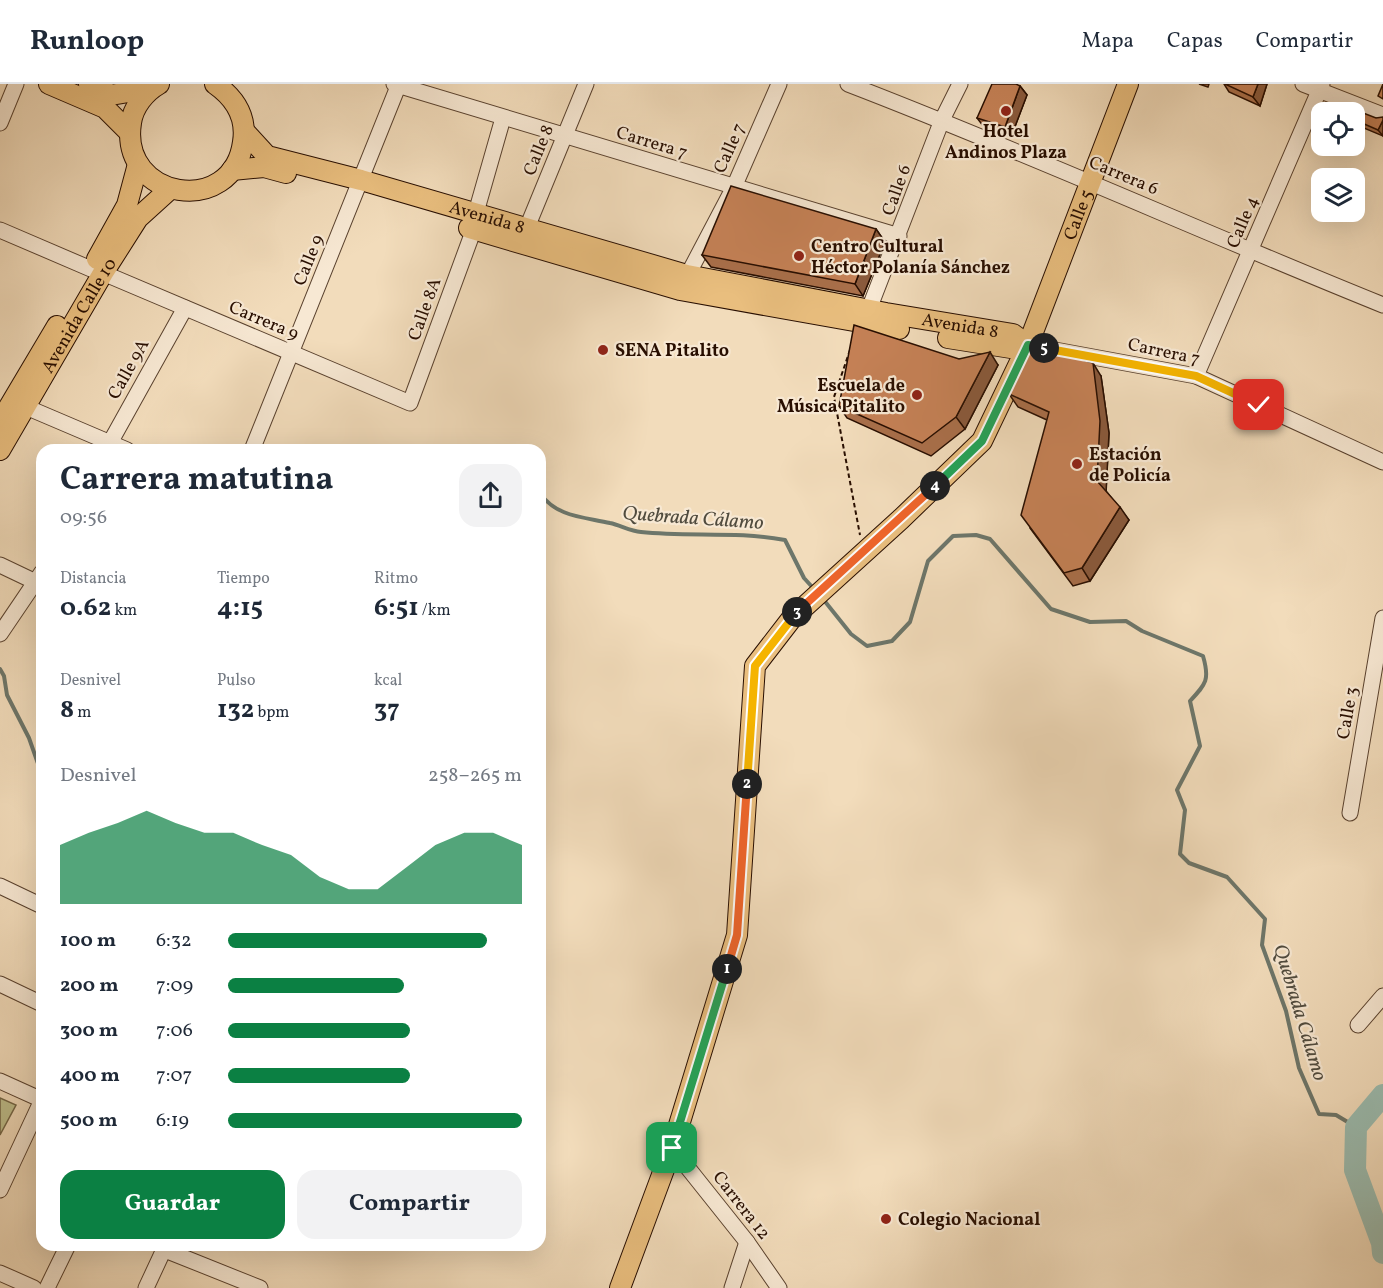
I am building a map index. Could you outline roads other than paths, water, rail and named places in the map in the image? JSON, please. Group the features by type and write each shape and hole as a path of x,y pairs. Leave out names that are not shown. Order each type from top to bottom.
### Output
{"main road":[{"path":"49,84 105,108 130,133"},
{"path":"89,84 111,95 156,86"},
{"path":"156,86 136,108 130,133 138,164 146,175 170,189 197,191 210,187 232,170 242,153 244,132 236,104 215,84"},
{"name":"Calle 5","path":"620,1288 672,1148 737,935 755,666 792,618 982,441 1028,345 1128,84"},
{"name":"Avenida 8","path":"244,132 267,156 475,222 683,283 1011,348 1028,345"},
{"name":"Avenida Calle 10","path":"97,271 128,205 138,164"},
{"name":"Avenida 8","path":"232,170 264,167 358,186"},
{"name":"Avenida Calle 10","path":"0,422 97,271 138,218 170,189"},
{"name":"Avenida 8","path":"475,222 526,230 683,283"},
{"name":"Avenida Calle 10","path":"0,450 12,402"}],"street":[{"path":"0,123 16,84"},
{"name":"Carrera 7","path":"397,84 503,118 899,236"},
{"name":"Calle 9","path":"254,444 397,84"},
{"name":"Calle 8","path":"526,230 586,84"},
{"name":"Calle 7","path":"683,283 734,187 779,84"},
{"name":"Carrera 6","path":"848,84 1091,181 1251,252 1383,305"},
{"name":"Calle 6","path":"864,318 899,236 942,120 960,84"},
{"path":"1303,84 1321,87 1383,115"},
{"name":"Calle 4","path":"1196,376 1321,87"},
{"name":"Calle 8A","path":"410,403 475,222 503,118"},
{"name":"Carrera 9","path":"0,230 410,403"},
{"name":"Calle 9A","path":"109,444 185,308"},
{"name":"Carrera 7","path":"1028,345 1196,376 1383,462"},
{"path":"12,402 104,444"},
{"path":"0,565 36,578"},
{"path":"0,634 36,585"},
{"name":"Calle 3","path":"1350,813 1381,649 1383,618"},
{"path":"0,886 36,903"},
{"path":"0,984 36,1001"},
{"path":"1359,1025 1383,996"},
{"path":"0,1081 36,1097"},
{"path":"0,1190 36,1113"},
{"name":"Carrera 12","path":"672,1148 747,1242 779,1288"},
{"path":"732,1288 747,1242"},
{"path":"47,1288 65,1251"},
{"path":"146,1288 164,1251"},
{"path":"173,1251 260,1288"},
{"path":"0,1273 34,1288"}],"waterway":[{"name":"Quebrada Cálamo","path":"546,500 554,507 571,515 637,531 767,537 785,540 804,578 814,589"},
{"name":"Quebrada Cálamo","path":"823,599 851,634 867,646 892,641 910,622 928,561 953,536 976,535 990,539 1051,609 1090,622 1126,621 1142,631 1203,656 1205,681 1190,701 1200,746 1177,790 1185,810 1180,854 1189,863 1227,877 1265,919 1262,945 1286,1011 1299,1068 1319,1114 1336,1115 1356,1127"},
{"name":"Quebrada Cálamo","path":"0,669 4,676 7,695 29,738 36,758"},
{"path":"1383,1095 1356,1127 1355,1170 1382,1243 1383,1253"}],"place":[{"name":"Hotel Andinos Plaza","path":"1006,111"},
{"name":"Centro Cultural Héctor Polanía Sánchez","path":"799,256"},
{"name":"SENA Pitalito","path":"603,350"},
{"name":"Escuela de Música Pitalito","path":"917,395"},
{"name":"Estación de Policía","path":"1077,464"},
{"name":"Colegio Nacional","path":"886,1219"}]}
